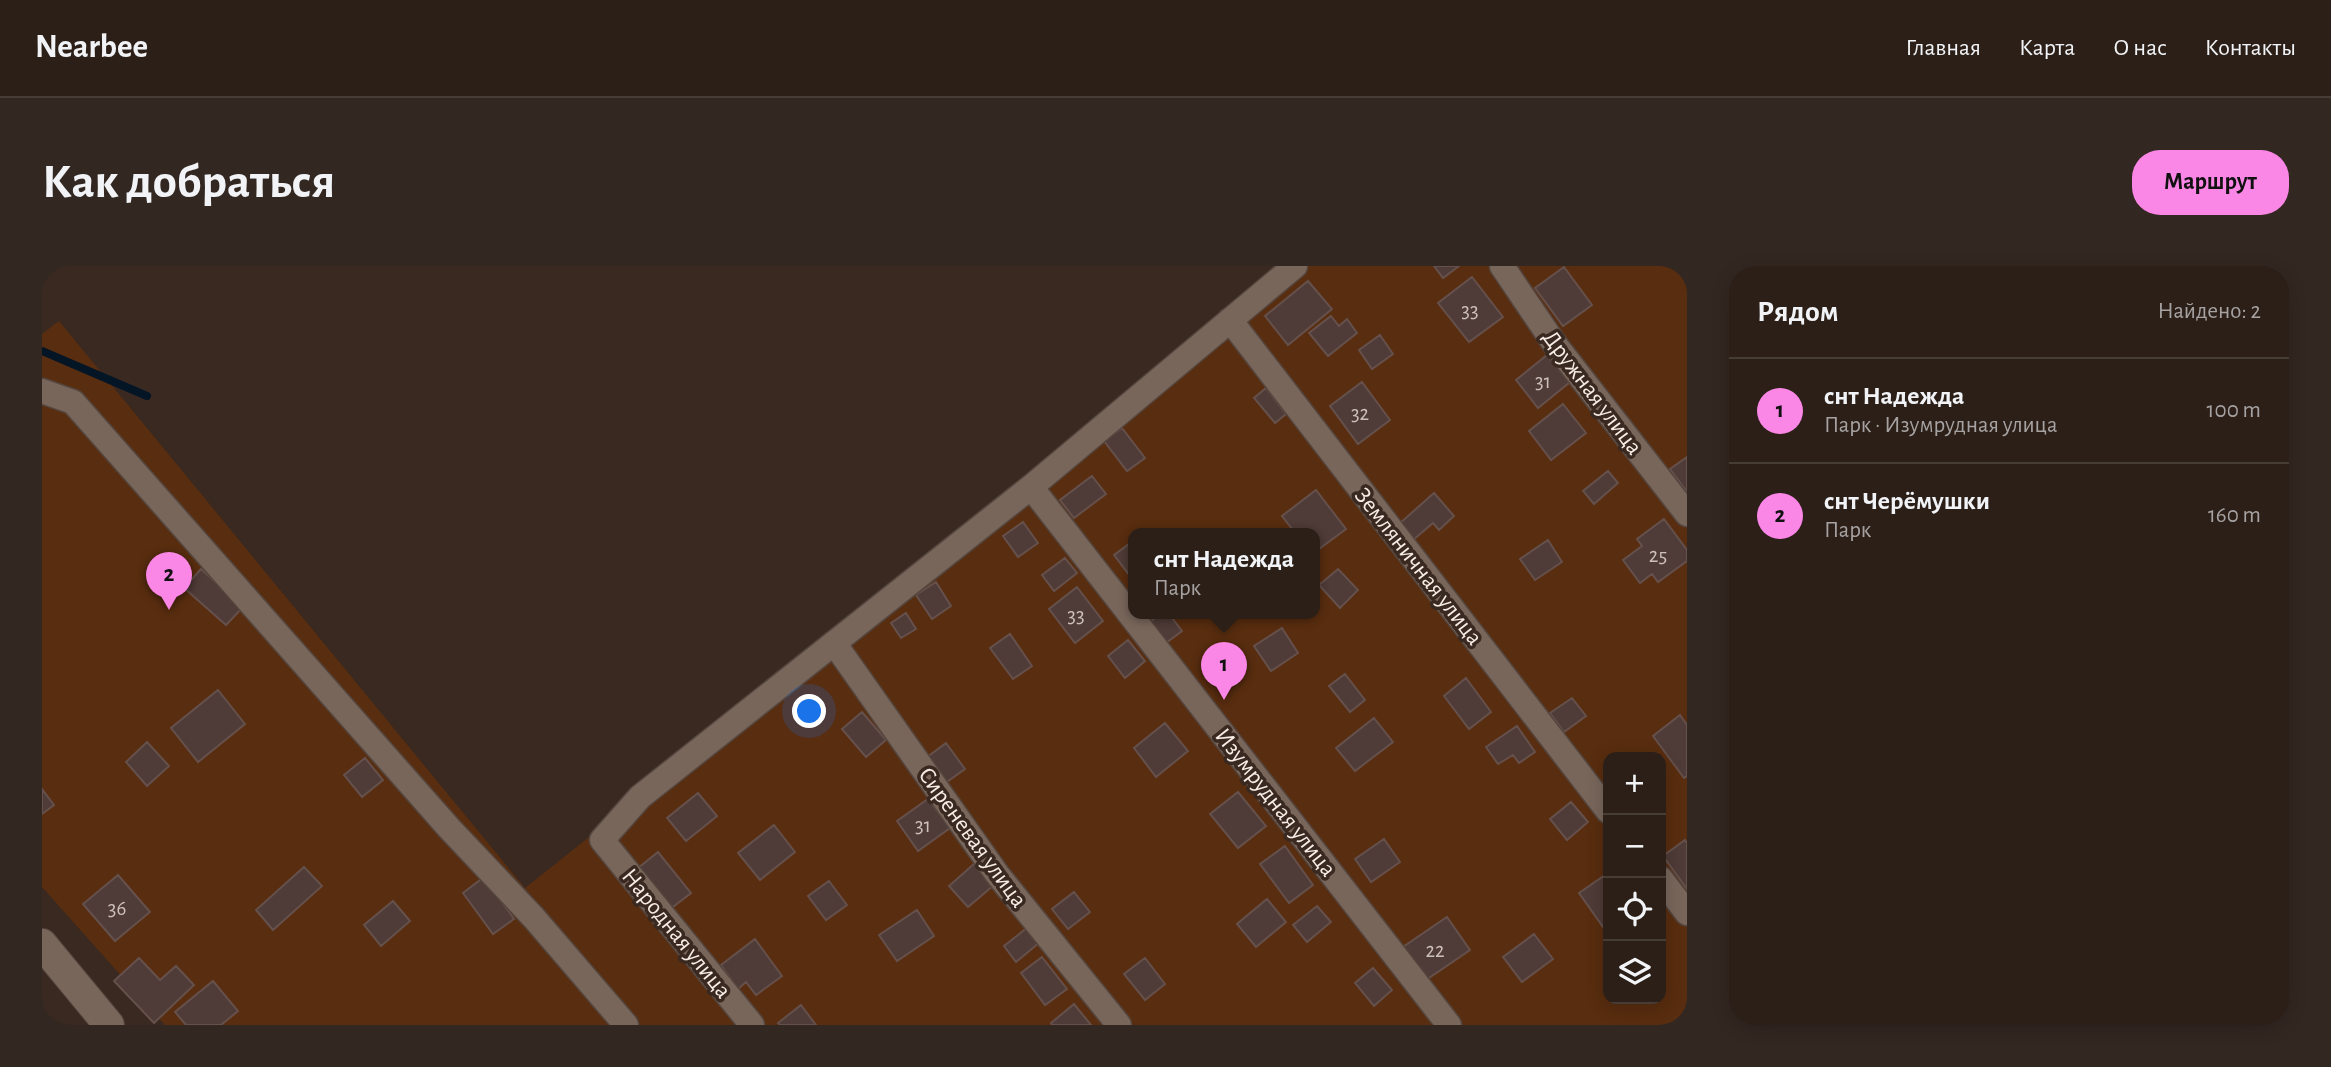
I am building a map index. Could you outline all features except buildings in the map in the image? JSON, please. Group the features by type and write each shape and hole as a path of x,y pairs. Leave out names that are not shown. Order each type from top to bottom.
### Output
{"street":[{"path":"834,643 1031,487 1295,266"},
{"name":"Дружная улица","path":"1502,266 1554,343 1687,514"},
{"name":"Земляничная улица","path":"1230,320 1603,805"},
{"path":"42,391 73,402 439,818 534,918 626,1025"},
{"name":"Изумрудная улица","path":"1031,487 1128,612"},
{"name":"Изумрудная улица","path":"1134,619 1449,1025"},
{"name":"Народная улица","path":"752,1025 602,840 640,797 834,643"},
{"name":"Сиреневая улица","path":"834,643 997,874 1119,1025"},
{"path":"1666,886 1687,913"},
{"path":"42,944 109,1025"}],"shaded area":[{"path":"1307,266 1687,266 1687,1025 165,1025 42,887 42,334 59,321 525,888"}],"waterway":[{"path":"42,351 147,396"}],"place":[{"name":"снт Черёмушки","path":"169,610"},
{"name":"снт Надежда","path":"1224,700"}]}
